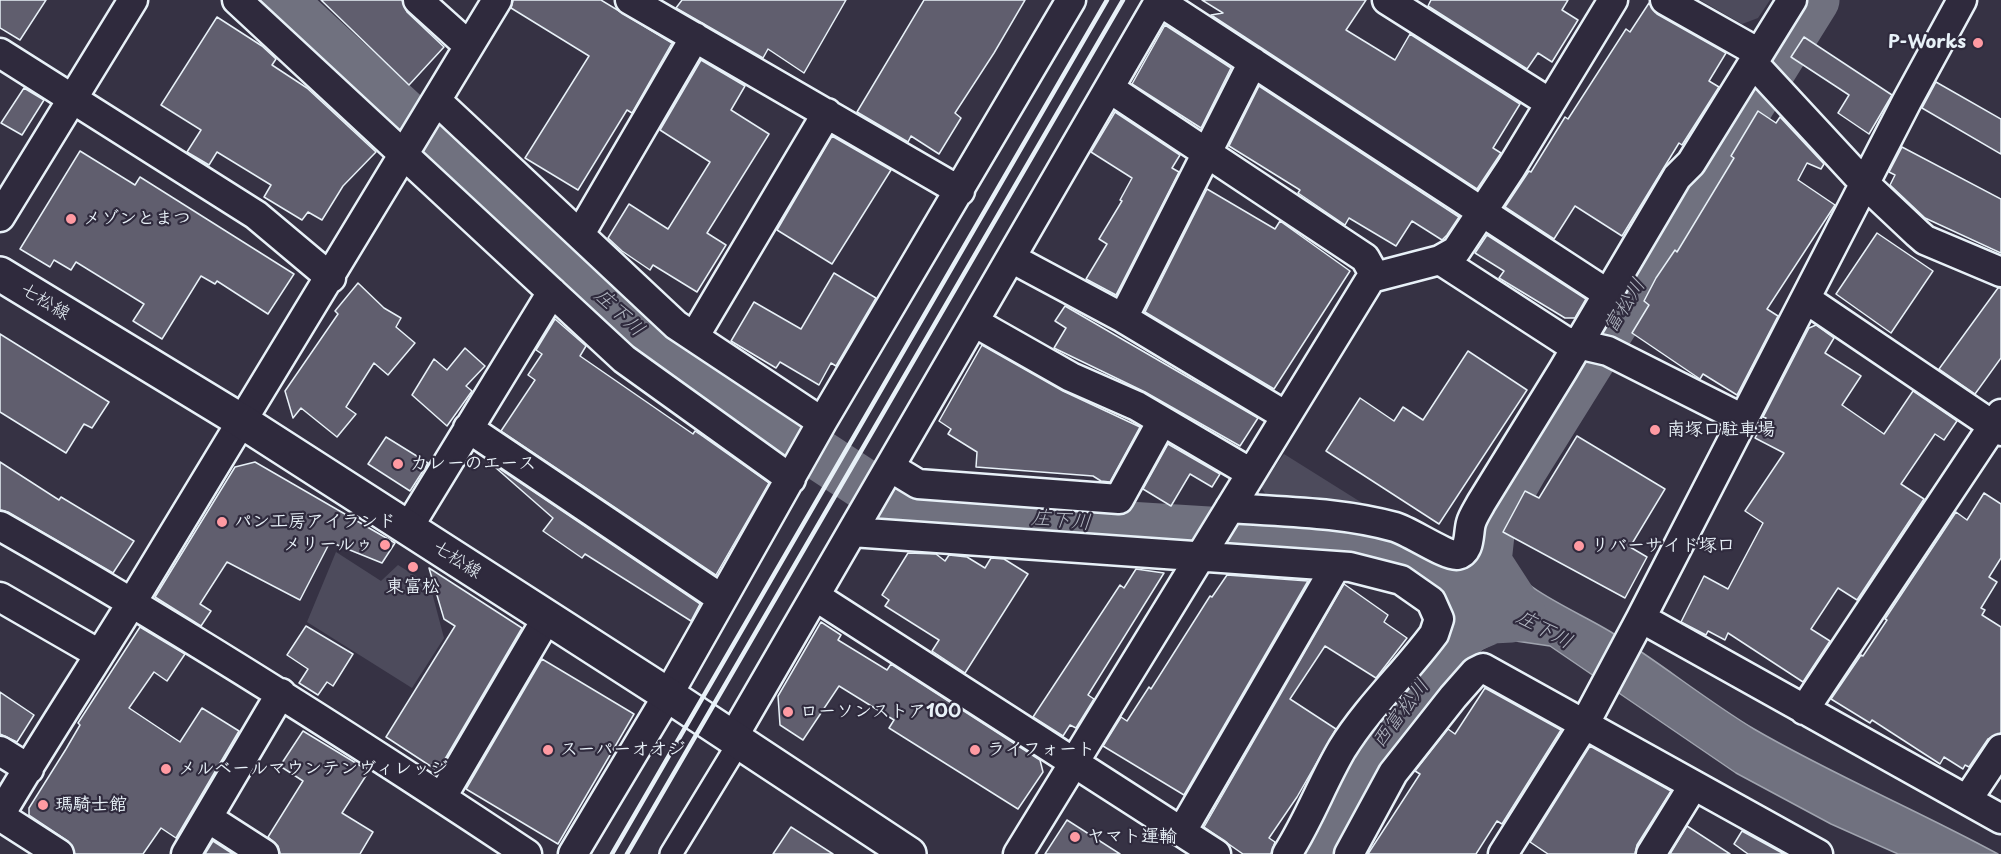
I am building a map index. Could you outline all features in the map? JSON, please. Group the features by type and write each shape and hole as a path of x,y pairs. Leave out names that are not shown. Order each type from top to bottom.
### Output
{"street":[{"path":"237,0 408,149 552,292 624,359 794,473"},
{"path":"418,0 469,46"},
{"path":"60,854 0,815 240,420 331,278 497,0"},
{"path":"630,0 960,191"},
{"path":"1387,0 1550,104"},
{"path":"1018,854 1371,278 1440,260 1456,251 1614,0"},
{"path":"1665,0 1760,67 1865,184 1925,240 2001,272"},
{"path":"1228,511 1344,516 1396,527 1424,538 1449,554 1458,555 1469,542 1471,522 1481,502 1590,347 1608,294 1677,177 1691,163 1760,67 1792,0"},
{"path":"1503,854 1588,717 1962,0"},
{"path":"0,217 132,1"},
{"path":"670,854 858,522 1160,1 1608,294"},
{"path":"573,854 668,695 819,426 960,191 1063,2"},
{"path":"580,234 695,37"},
{"path":"0,53 256,214 331,278"},
{"path":"1123,318 1209,153 1253,62"},
{"path":"1109,88 1365,258 1375,276"},
{"path":"434,105 580,234 676,325 819,426"},
{"path":"694,337 828,113"},
{"path":"1011,258 1123,318 1286,416"},
{"path":"1440,260 1565,341 1590,347 1743,419"},
{"name":"七松線","path":"0,274 240,420 668,695 909,854"},
{"path":"408,528 552,292"},
{"path":"1804,710 1998,424 1806,299"},
{"path":"974,322 1071,377 1137,406 1251,473"},
{"path":"888,471 918,484 1119,499 1162,421"},
{"path":"468,428 722,599"},
{"path":"858,522 1336,566 1376,572 1401,580 1431,601 1439,619 1434,634 1365,716 1342,750 1301,832 1287,854"},
{"path":"0,526 132,601 281,693 527,854"},
{"path":"1182,831 1336,566"},
{"path":"0,597 99,654"},
{"path":"815,597 1216,854"},
{"path":"442,798 547,618"},
{"path":"1637,625 1804,710 2001,819"},
{"path":"1349,854 1393,773 1475,672 1483,668 1588,717 1693,786 1802,850"},
{"path":"186,854 281,693"},
{"path":"1967,800 2001,749"},
{"path":"0,750 29,769"},
{"path":"1651,854 1693,786"},
{"path":"208,818 264,854"}],"shaded area":[{"path":"1700,0 1770,0 1758,18 1742,24"},
{"path":"1284,454 1367,506 1268,498 1261,487"},
{"path":"336,552 381,581 398,565 430,585 444,638 412,688 307,622"}],"water":[{"path":"1500,554 1521,579 1535,589 1614,634 1754,729 1814,762 1998,854 1898,854 1831,824 1736,773 1550,646 1502,639 1468,656 1444,641 1461,618 1449,594 1461,570"}],"building":[{"path":"0,0 46,0 20,40 0,28"},
{"path":"321,0 402,0 407,12 444,47 409,85"},
{"path":"513,0 601,0 672,43 632,113 627,110 578,190 525,158 589,56 511,8"},
{"path":"682,0 846,0 804,73 768,49 763,58 676,8"},
{"path":"924,0 1025,0 955,113 961,118 939,154 911,136 908,142 857,112"},
{"path":"1202,0 1366,0 1346,30 1395,60 1410,34 1520,104 1493,148 1501,153 1477,189 1211,15 1223,13"},
{"path":"1431,0 1568,0 1562,10 1578,20 1552,62 1538,53 1527,69 1428,6"},
{"path":"1649,3 1657,14 1726,53 1709,81 1719,87 1682,145 1679,143 1622,236 1575,206 1554,239 1505,207 1529,171 1531,172 1565,117 1568,119 1626,29 1630,32"},
{"path":"217,17 262,46 276,59 272,65 307,88 376,152 343,186 322,220 308,212 302,220 264,197 271,185 217,152 209,165 187,152 201,130 161,105"},
{"path":"1165,25 1231,68 1201,128 1132,84"},
{"path":"1804,37 1892,95 1869,134 1838,113 1849,95 1791,57"},
{"path":"701,60 745,86 731,110 769,134 707,233 726,245 697,292 653,265 650,270 622,251 608,238 629,204 668,229 710,162 660,130"},
{"path":"1936,82 2001,119 2001,154 1922,108"},
{"path":"1259,86 1459,217 1447,235 1442,240 1412,221 1396,246 1349,218 1345,225 1298,193 1300,190 1229,146"},
{"path":"24,88 44,100 22,135 1,123"},
{"path":"1758,111 1776,123 1780,117 1824,164 1821,169 1807,163 1798,180 1835,205 1767,309 1778,316 1737,395 1703,374 1700,379 1632,333 1649,305 1644,301 1656,278 1675,250 1677,252 1734,158 1731,156"},
{"path":"1115,112 1180,155 1172,168 1179,172 1116,295 1086,279 1107,244 1099,239 1122,201 1120,200 1132,178 1091,152"},
{"path":"832,136 891,170 832,264 777,230"},
{"path":"1902,147 2001,199 2001,253 1925,218 1890,185 1895,175 1889,172"},
{"path":"80,151 135,185 140,177 294,274 268,314 217,281 215,284 201,276 162,339 133,321 144,304 76,262 71,270 54,260 50,267 20,249"},
{"path":"1207,189 1275,229 1280,221 1350,271 1274,389 1145,312"},
{"path":"1877,233 1933,271 1891,333 1836,294"},
{"path":"1487,235 1586,299 1575,318 1565,318 1499,278 1504,271 1475,253"},
{"path":"834,273 876,298 836,366 831,363 819,385 780,362 776,368 731,341 754,302 801,329"},
{"path":"358,283 384,308 401,318 396,327 415,343 388,375 374,363 346,407 356,414 337,437 301,408 293,418 285,391 338,314 335,311"},
{"path":"1998,288 2001,288 2001,358 1975,394 1939,369"},
{"path":"1065,306 1258,418 1240,446 1145,392 1054,348 1066,328 1055,321"},
{"path":"555,319 586,346 580,356 693,434 695,431 701,435 769,483 716,575 501,431 535,380 528,375 542,354 536,350"},
{"path":"1816,325 1834,338 1825,353 1861,376 1842,405 1884,434 1913,391 1957,421 1944,440 1935,434 1901,484 1924,499 1857,600 1838,588 1811,629 1830,641 1803,682 1728,633 1725,640 1708,631 1706,635 1681,622 1704,576 1728,589 1763,523 1745,511 1784,453 1755,438 1766,418 1763,417 1809,328"},
{"path":"0,334 109,402 92,428 84,424 66,453 0,412"},
{"path":"982,345 1063,391 1140,427 1110,482 1101,481 1093,476 976,467 977,452 948,434 951,429 939,421"},
{"path":"465,348 485,366 466,386 472,391 447,426 412,395 434,359 447,370"},
{"path":"1468,351 1527,390 1439,524 1326,451 1360,398 1394,421 1403,407 1423,420"},
{"path":"1577,436 1665,489 1630,547 1647,557 1625,598 1503,532 1525,491 1539,498"},
{"name":"カレーのエース","path":"386,437 428,463 410,491 368,464"},
{"path":"1168,444 1220,474 1212,487 1190,474 1171,506 1143,489"},
{"path":"488,461 700,604 691,621 585,554 582,558 543,531 553,518"},
{"path":"0,462 59,500 61,497 134,541 113,573 8,512 0,510"},
{"path":"255,462 395,543 382,563 330,542 300,600 227,562 200,604 211,611 201,626 155,597 235,467"},
{"path":"1984,493 2001,504 2001,558 1989,577 1997,582 1981,608 1985,610 1982,615 2001,627 2001,733 1988,739 1969,767 1965,765 1963,769 1944,757 1940,764 1872,720 1870,723 1831,699 1861,655 1863,656 1956,512 1967,520"},
{"path":"908,553 936,554 945,561 949,555 967,557 985,568 991,558 1004,559 1028,574 965,673 932,651 939,640 885,606 889,600 882,595"},
{"path":"429,568 522,628 438,771 386,737 455,626 444,619"},
{"path":"1136,569 1164,573 1088,695 1094,699 1076,728 1070,725 1063,736 1033,717 1120,585 1124,588"},
{"path":"1227,575 1308,581 1184,795 1103,746 1121,717 1127,721 1149,687 1151,689 1210,596 1212,597"},
{"path":"1344,584 1388,615 1384,622 1407,638 1376,678 1325,646 1290,699 1336,729 1297,797 1269,838 1275,842 1271,854 1243,854 1204,827"},
{"path":"821,622 841,635 838,640 887,670 891,664 1040,760 1043,772 1018,809 889,728 894,720 839,686 803,740 780,725 778,696"},
{"path":"306,626 353,654 333,686 327,682 318,695 299,683 308,669 287,655"},
{"path":"140,627 185,654 167,681 154,672 129,708 180,742 202,708 239,731 176,838 161,828 143,854 75,854 68,841 29,815 29,808 80,725 78,723"},
{"name":"スーパーオオジ","path":"542,659 634,714 558,844 466,789"},
{"path":"1485,688 1561,730 1502,824 1497,821 1476,854 1368,854 1420,774 1415,771 1448,729 1455,734"},
{"path":"0,692 34,715 17,742 0,734"},
{"path":"303,731 369,771 342,813 373,832 360,854 280,854 278,846 268,837 303,781 280,766"},
{"path":"1590,746 1671,791 1637,845 1635,854 1548,854 1530,842"},
{"name":"ヤマト運輸","path":"1067,820 1120,854 1045,854"},
{"path":"1687,826 1730,854 1670,854"},
{"path":"791,827 833,854 773,854"},
{"path":"1742,831 1784,854 1748,854 1734,844"},
{"path":"213,841 233,854 205,854"}],"waterway":[{"name":"庄下川","path":"280,0 655,347 900,508 1014,520 1273,536 1376,546 1425,564 1474,595 1516,614"},
{"name":"富松川","path":"1521,616 1486,562 1490,525 1523,467 1814,0"},
{"name":"西富松川","path":"1318,854 1354,777 1466,629 1492,618 1511,617"}],"railway":[{"path":"612,854 1107,0"},
{"path":"627,854 1123,0"}],"place":[{"name":"P-Works","path":"1978,43"},
{"name":"メゾンとまつ","path":"71,219"},
{"name":"南塚口駐車場","path":"1655,430"},
{"name":"カレーのエース","path":"398,464"},
{"name":"パン工房アイランド","path":"222,522"},
{"name":"メリールゥ","path":"385,545"},
{"name":"リバーサイド塚口","path":"1579,546"},
{"name":"東富松","path":"413,567"},
{"name":"ローソンストア100","path":"788,712"},
{"name":"スーパーオオジ","path":"548,750"},
{"name":"ライフォート","path":"975,750"},
{"name":"メルベールマウンテンヴィレッジ","path":"166,769"},
{"name":"瑪騎士館","path":"43,805"},
{"name":"ヤマト運輸","path":"1075,837"}]}
